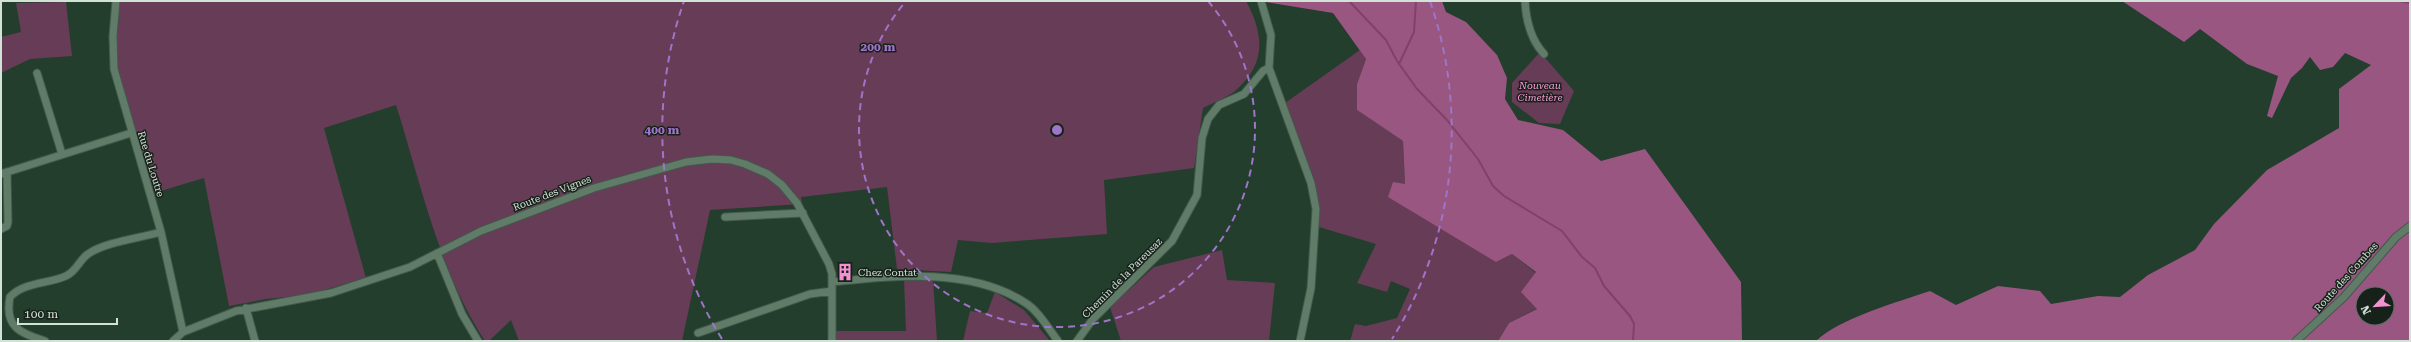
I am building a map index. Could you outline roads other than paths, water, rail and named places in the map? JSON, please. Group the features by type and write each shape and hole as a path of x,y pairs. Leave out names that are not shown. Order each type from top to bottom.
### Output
{"street":[{"name":"Rue du Loutre","path":"116,1 113,36 114,69 131,133 161,232 184,332"},
{"path":"1261,1 1271,35 1269,68 1299,146 1316,209 1311,288 1300,341"},
{"path":"1525,1 1526,16 1532,35 1544,54"},
{"name":"Chemin de la Pareusaz","path":"1077,341 1093,319 1172,241 1197,195 1202,138 1208,119 1219,105 1244,94 1262,71 1269,68"},
{"path":"37,73 62,154"},
{"path":"1,229 7,226 8,222 4,173 131,133"},
{"name":"Route des Vignes","path":"172,341 184,332 246,308 299,301 331,293 410,267 481,231 594,188 686,162 712,159 731,160 756,168 768,174 791,193 829,264 832,282 830,341"},
{"path":"725,217 803,213"},
{"name":"Route des Combes","path":"2296,341 2344,297 2396,237 2410,226"},
{"path":"45,341 24,335 15,328 11,319 9,302 13,294 23,288 66,276 74,271 87,255 99,248 161,232"},
{"path":"437,253 462,314 478,341"},
{"path":"832,282 918,276 976,283 993,288 1025,302 1058,341"},
{"path":"698,333 810,294 832,291"},
{"path":"246,308 255,341"}],"waterway":[{"path":"1349,1 1386,40 1397,61 1417,89 1447,120 1478,159 1493,186 1504,196 1562,231 1582,257 1595,268 1604,286 1630,316 1634,324 1633,341"},
{"path":"1399,64 1414,32 1416,1"},
{"path":"2400,1 2410,3"}],"place":[{"name":"Chez Contat","path":"845,272"}],"park label":[{"name":"Nouveau Cimetière","path":"1540,90"}]}
